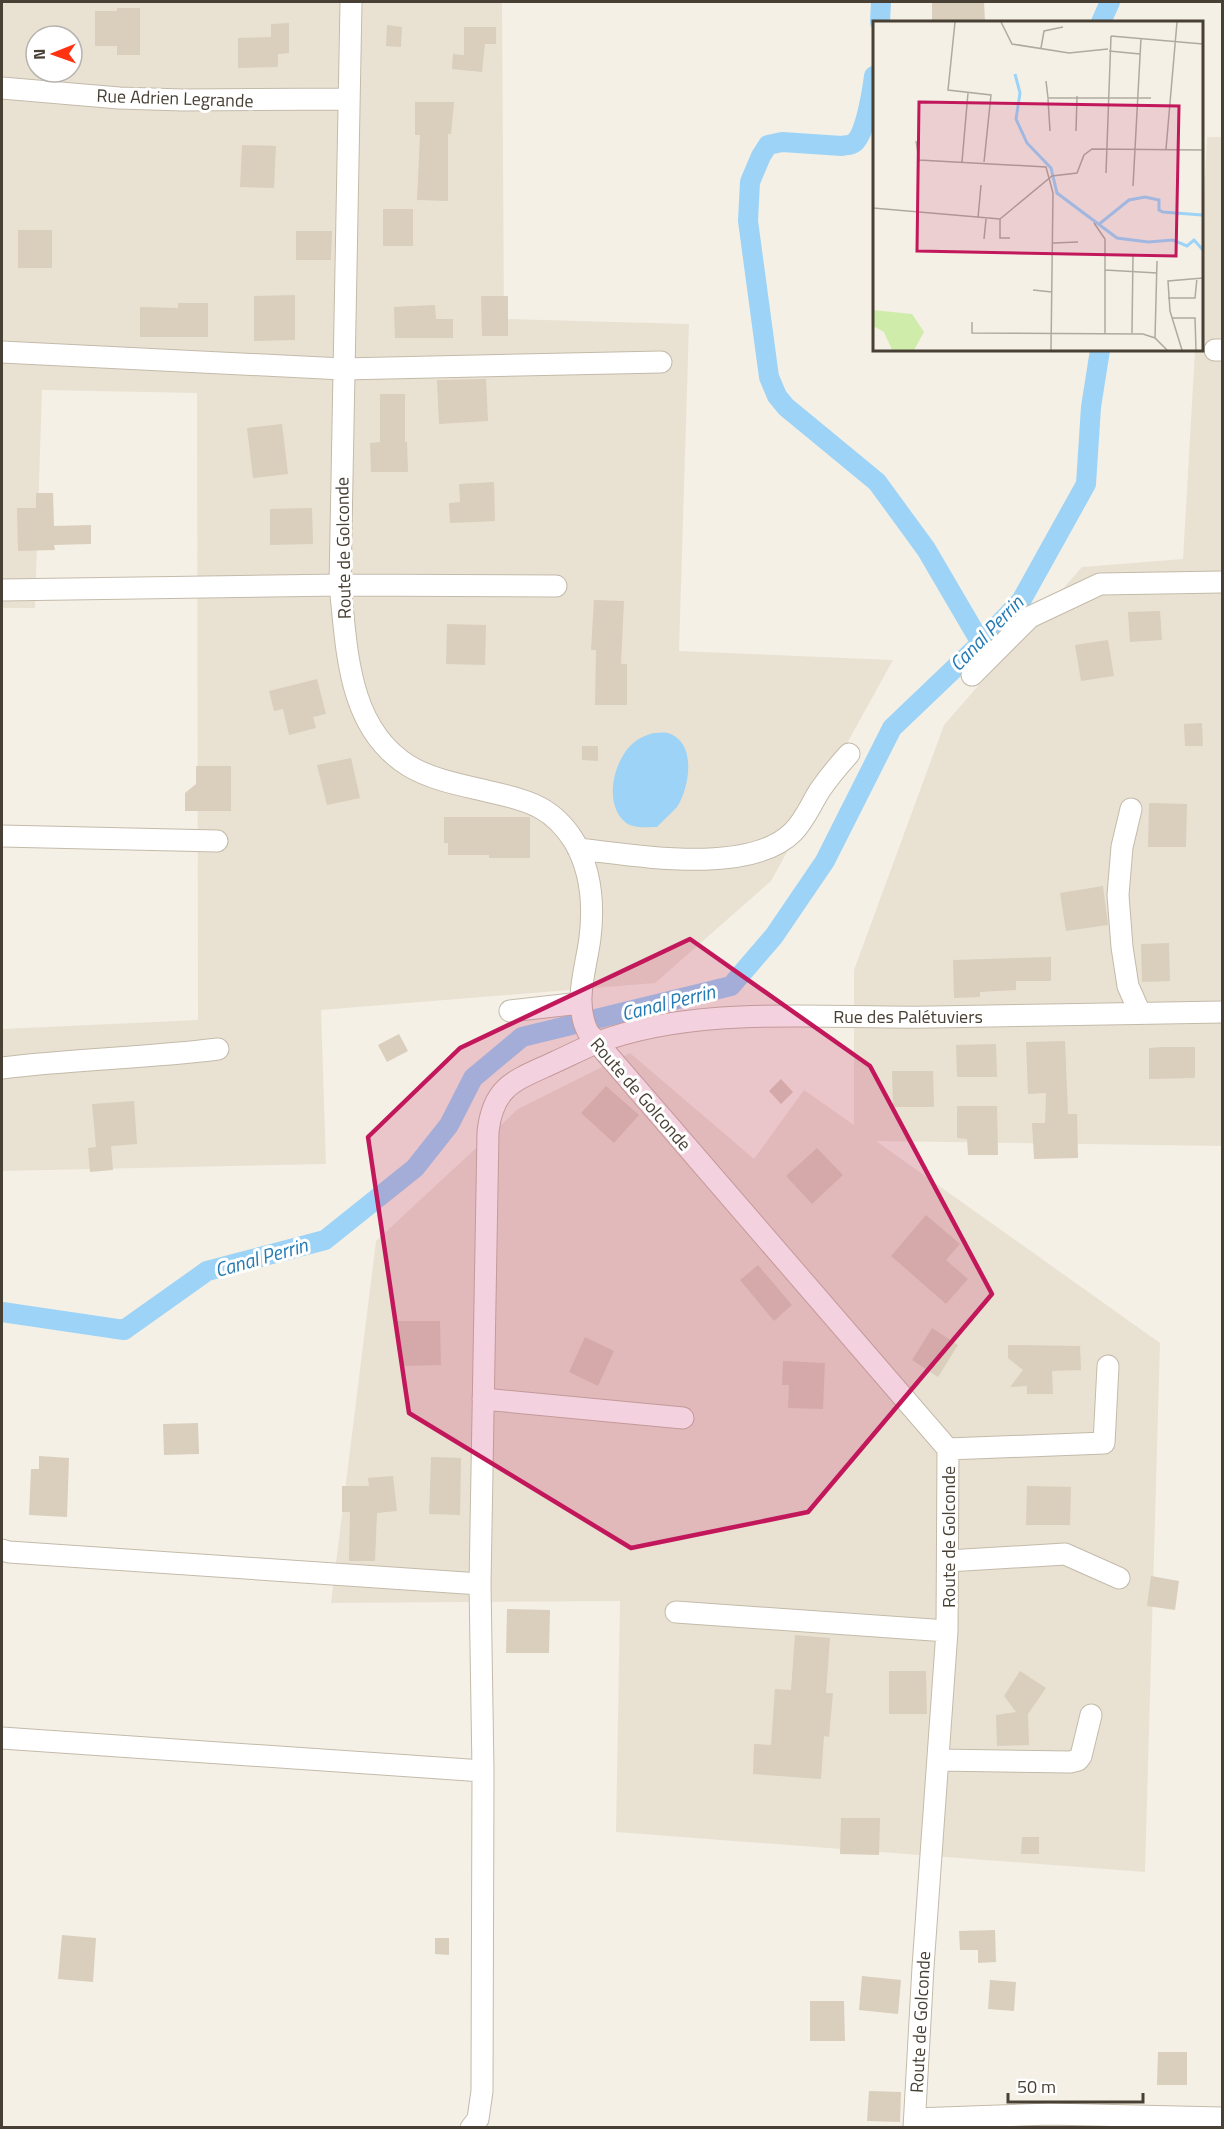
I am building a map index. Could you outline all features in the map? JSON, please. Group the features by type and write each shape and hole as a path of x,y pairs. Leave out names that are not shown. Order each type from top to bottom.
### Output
{"street":[{"name":"Route de Golconde","path":"351,2 340,585 353,683 368,722 391,752 409,766 457,784 517,798 536,805 550,813 564,827 584,862 591,886 590,938 580,1003 584,1025 596,1043 948,1449 947,1632 914,2123"},
{"name":"Rue Adrien Legrande","path":"2,88 119,98 349,99"},
{"path":"2,352 343,369 661,362"},
{"path":"972,675 1030,617 1100,584 1222,582"},
{"path":"2,590 340,585 556,586"},
{"path":"578,849 689,860 759,852 784,840 793,831 832,772 849,754"},
{"path":"1131,809 1122,847 1118,896 1128,986 1140,1013"},
{"path":"2,836 217,841"},
{"path":"510,1011 580,1003"},
{"name":"Rue des Palétuviers","path":"471,2127 478,2119 482,2091 483,1771 480,1584 488,1140 492,1109 504,1089 513,1082 596,1043 633,1032 669,1025 729,1018 1222,1012"},
{"path":"2,1068 77,1060 161,1056 218,1049"},
{"path":"948,1449 1104,1443 1108,1366"},
{"path":"483,1398 683,1418"},
{"path":"2,1550 480,1584"},
{"path":"948,1561 1065,1554 1119,1578"},
{"path":"676,1612 947,1632"},
{"path":"938,1760 1070,1762 1078,1760 1091,1715"},
{"path":"2,1738 483,1771"},
{"path":"914,2123 1048,2114 1222,2118"}],"highlighted area":[{"path":"690,939 870,1066 992,1294 808,1512 631,1548 409,1413 368,1137 460,1048"}],"shaded area":[{"path":"2,2 502,2 504,319 689,324 679,651 893,660 771,881 655,983 321,1010 326,1164 2,1171 2,1029 198,1020 197,393 42,390 35,608 2,608"},
{"path":"1207,137 1222,137 1222,1146 876,1141 1160,1343 1145,1872 616,1832 620,1601 331,1603 376,1241 518,1109 630,1053 754,1159 804,1090 854,1125 854,970 944,725 1082,567 1183,559 1195,351 1203,351 1203,215"}],"water":[{"path":"654,733 668,733 677,738 687,755 688,777 677,807 657,827 636,827 625,822 618,814 613,795 615,773 630,746 635,741"}],"building":[{"path":"932,2 984,2 985,21 932,21"},
{"path":"117,8 140,8 140,55 117,55 117,46 95,46 95,11 117,11"},
{"path":"289,23 289,53 278,54 278,67 238,68 238,38 271,37 271,24"},
{"path":"387,25 402,27 401,47 386,46"},
{"path":"464,27 496,27 496,44 485,44 482,72 452,69 453,54 464,55"},
{"path":"415,102 454,102 451,134 448,134 448,201 417,200 420,135 415,135"},
{"path":"242,145 276,146 274,188 240,187"},
{"path":"383,209 413,209 413,246 383,246"},
{"path":"18,230 52,230 52,268 18,268"},
{"path":"296,231 332,231 331,260 296,260"},
{"path":"295,295 295,340 254,341 254,296"},
{"path":"481,296 508,296 508,336 482,336"},
{"path":"178,303 208,303 208,337 140,337 140,307 178,308"},
{"path":"435,305 436,319 453,319 453,338 395,338 394,307"},
{"path":"486,379 488,421 439,424 437,380"},
{"path":"380,394 405,394 405,442 407,442 408,472 371,472 370,443 380,442"},
{"path":"282,424 288,474 253,478 247,428"},
{"path":"494,482 495,521 450,523 449,503 460,502 459,484"},
{"path":"36,493 53,493 54,526 91,525 91,544 54,545 55,550 18,551 17,508 36,508"},
{"path":"312,508 313,544 270,545 270,509"},
{"path":"594,600 624,601 621,664 627,664 627,705 595,705 596,650 591,650"},
{"path":"1160,611 1162,640 1130,642 1128,612"},
{"path":"447,624 486,625 485,665 446,664"},
{"path":"1108,640 1114,676 1081,681 1075,645"},
{"path":"317,679 326,714 313,717 316,728 289,735 283,709 274,711 269,691"},
{"path":"1202,723 1203,746 1185,746 1184,724"},
{"path":"582,746 598,746 598,761 582,760"},
{"path":"351,758 360,798 327,805 317,765"},
{"path":"196,766 231,766 231,811 185,811 185,793 196,784"},
{"path":"1149,803 1187,804 1186,847 1148,847"},
{"path":"444,817 530,817 530,858 448,855 448,843 444,843"},
{"path":"1103,886 1108,925 1066,931 1060,893"},
{"path":"1169,943 1170,981 1142,982 1141,944"},
{"path":"1051,957 1051,981 1016,981 1016,990 980,992 980,997 954,998 953,960"},
{"path":"399,1034 408,1051 387,1062 378,1045"},
{"path":"1065,1041 1068,1114 1077,1114 1078,1158 1034,1159 1032,1123 1045,1123 1046,1093 1028,1094 1026,1042"},
{"path":"996,1044 997,1077 957,1077 956,1045"},
{"path":"1195,1047 1195,1078 1149,1079 1149,1048"},
{"path":"892,1071 933,1071 934,1107 893,1107"},
{"path":"781,1079 793,1092 781,1104 769,1091"},
{"path":"606,1086 639,1115 614,1143 581,1113"},
{"path":"134,1101 137,1144 111,1146 113,1170 90,1172 88,1148 96,1147 92,1104"},
{"path":"957,1106 997,1106 998,1155 968,1155 967,1139 957,1138"},
{"path":"817,1148 843,1175 812,1204 786,1176"},
{"path":"926,1215 960,1244 946,1260 968,1279 946,1304 891,1256"},
{"path":"758,1265 792,1305 774,1321 740,1280"},
{"path":"396,1321 440,1321 441,1365 403,1366 402,1351 397,1351"},
{"path":"932,1328 958,1345 938,1377 912,1360"},
{"path":"585,1337 614,1351 598,1386 569,1372"},
{"path":"1008,1345 1080,1346 1081,1370 1052,1371 1053,1394 1027,1394 1027,1386 1010,1387 1023,1370 1008,1358"},
{"path":"783,1361 825,1363 823,1409 788,1408 789,1385 782,1385"},
{"path":"198,1423 199,1454 164,1455 163,1424"},
{"path":"39,1456 69,1458 67,1517 29,1515 31,1469 39,1469"},
{"path":"431,1457 461,1458 460,1515 429,1514"},
{"path":"393,1476 397,1511 377,1513 375,1561 349,1561 350,1512 342,1512 342,1486 369,1486 368,1478"},
{"path":"1027,1486 1071,1487 1070,1525 1026,1525"},
{"path":"1151,1576 1179,1581 1175,1610 1147,1606"},
{"path":"507,1609 550,1610 549,1653 506,1653"},
{"path":"795,1635 830,1638 826,1693 833,1693 829,1737 824,1736 821,1779 753,1774 754,1744 771,1745 775,1689 791,1690"},
{"path":"889,1671 926,1671 927,1714 889,1714"},
{"path":"1020,1671 1046,1688 1028,1714 1029,1745 997,1746 996,1715 1016,1712 1004,1696"},
{"path":"841,1818 880,1818 879,1855 840,1854"},
{"path":"1022,1837 1039,1837 1039,1854 1021,1854"},
{"path":"995,1930 996,1962 978,1963 978,1950 960,1950 959,1931"},
{"path":"62,1935 96,1938 93,1982 58,1979"},
{"path":"435,1938 449,1938 449,1955 435,1954"},
{"path":"862,1976 901,1980 898,2014 859,2010"},
{"path":"990,1980 1016,1982 1014,2011 988,2009"},
{"path":"810,2001 844,2001 845,2041 810,2041"},
{"path":"1158,2052 1187,2052 1187,2085 1157,2085"},
{"path":"869,2091 901,2092 900,2122 867,2121"}],"waterway":[{"path":"880,21 881,2"},
{"name":"Canal Perrin","path":"1101,21 1110,2"},
{"path":"873,82 866,120 855,142 842,146 782,142 768,145 750,182 748,221 769,377 777,396 786,407 877,482 926,549 981,643"},
{"name":"Canal Perrin","path":"2,1312 124,1330 207,1271 325,1240 415,1168 449,1125 473,1078 522,1037 731,986 774,936 825,861 892,728 981,643 1021,601 1086,484 1091,407 1100,351"}]}
